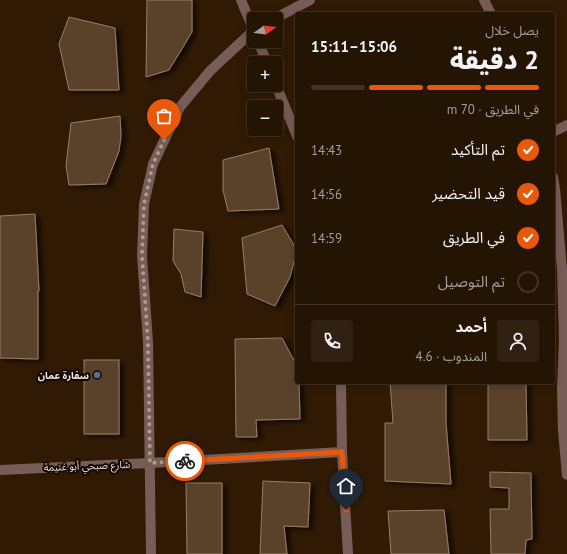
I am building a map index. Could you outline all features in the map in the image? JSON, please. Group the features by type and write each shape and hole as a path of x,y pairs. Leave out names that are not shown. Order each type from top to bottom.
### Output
{"street":[{"path":"241,0 247,14"},
{"path":"283,14 310,0"},
{"path":"484,0 490,12"},
{"path":"151,554 148,342 142,256 144,204 153,164 180,106 210,71 247,37"},
{"path":"279,92 295,131"},
{"path":"555,131 567,125"},
{"path":"555,189 562,269 565,337 563,424 567,475"},
{"path":"341,384 342,452 348,554"},
{"name":"شارع صبحي أبو غنيمة","path":"0,470 342,452"}],"building":[{"path":"147,0 192,0 192,32 169,70 146,77"},
{"path":"69,17 115,28 119,90 69,90 59,44"},
{"path":"120,116 121,136 119,151 106,184 69,185 66,166 71,123"},
{"path":"269,148 279,209 228,211 223,190 223,160"},
{"path":"35,214 39,291 38,359 0,358 0,216"},
{"path":"282,225 295,247 295,258 290,277 275,306 247,294 242,238"},
{"path":"174,229 203,232 201,297 185,292 181,274 173,261"},
{"path":"282,338 295,362 295,384 299,384 300,419 256,420 257,437 236,437 235,339"},
{"path":"84,360 119,360 119,434 84,434"},
{"path":"390,384 446,384 446,423 451,484 385,481 385,423 393,423"},
{"path":"488,384 526,384 527,440 488,440"},
{"path":"490,472 531,473 532,539 526,540 525,554 491,554 490,509 509,509 509,488 490,487"},
{"path":"263,481 310,483 308,527 284,526 287,554 260,554"},
{"path":"186,483 222,483 222,554 187,554"},
{"path":"444,510 449,554 391,554 388,511"}],"way so far":[{"path":"164,140 153,164 144,204 142,256 148,342 150,463 185,461"}],"place":[{"name":"سفارة عمان","path":"97,375"}],"route":[{"path":"185,461 342,452 346,510"}]}
